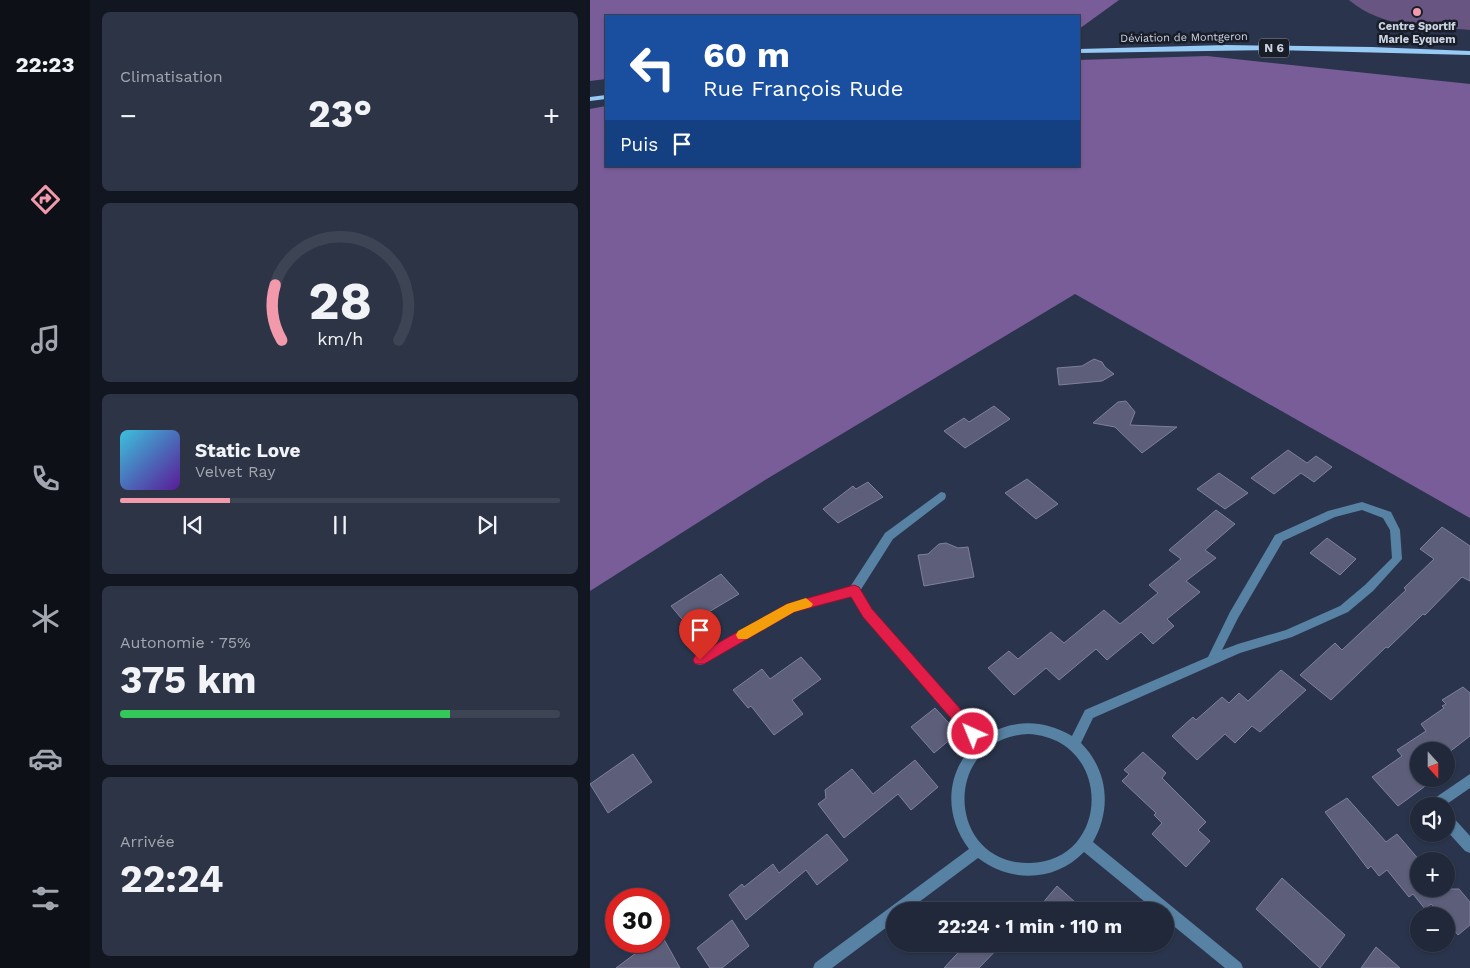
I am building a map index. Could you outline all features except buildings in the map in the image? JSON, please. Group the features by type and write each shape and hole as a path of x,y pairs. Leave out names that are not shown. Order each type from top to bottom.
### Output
{"main road":[{"name":"Déviation de Montgeron","path":"1080,44 1242,41 1470,45"},
{"name":"Déviation de Montgeron","path":"1080,51 1263,48 1470,53"},
{"path":"590,91 605,89"},
{"path":"590,99 605,97"}],"street":[{"path":"700,660 791,608 854,591 889,536 941,496"},
{"path":"1074,744 1089,714 1212,660 1288,634 1344,609 1369,588 1397,558 1395,530 1387,515 1362,506 1332,514 1279,538 1234,615 1212,660"},
{"path":"854,591 868,613 983,744"},
{"path":"1023,729 1052,732 1074,744 1090,760 1100,783 1100,814 1085,844 1064,861 1028,870 1002,865 978,850 963,830 957,811 957,786 967,762 983,744 1000,734 1023,729"},
{"path":"1446,797 1470,780"},
{"path":"1455,830 1470,846"},
{"path":"1085,844 1236,968"},
{"path":"820,968 978,850"}],"shaded area":[{"path":"590,0 1119,0 1080,28 1080,15 605,15 605,79 590,81"},
{"name":"Centre Sportif Marie Eyquem","path":"1349,0 1470,0 1470,30 1391,21 1362,9"},
{"path":"1207,56 1470,84 1470,518 1075,294 765,480 590,591 590,109 605,106 605,167 1080,167 1080,60"}],"slow traffic":[{"path":"743,635 791,608 806,604"}],"place":[{"name":"Centre Sportif Marie Eyquem","path":"1417,12"}],"route":[{"path":"700,660 791,608 854,591 868,613 973,734"}]}
